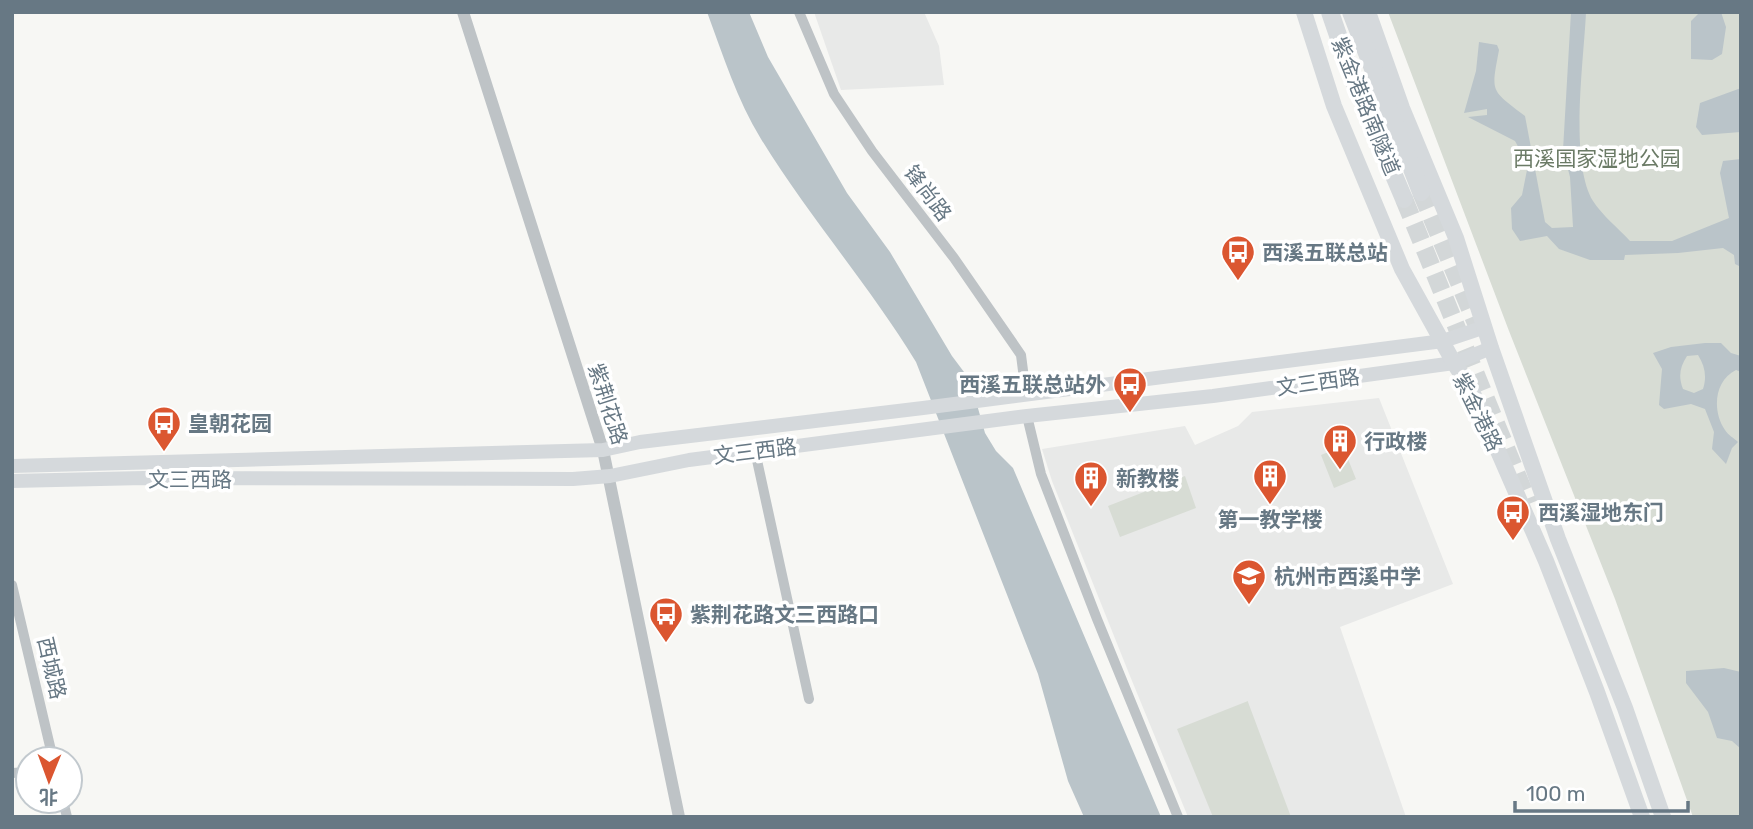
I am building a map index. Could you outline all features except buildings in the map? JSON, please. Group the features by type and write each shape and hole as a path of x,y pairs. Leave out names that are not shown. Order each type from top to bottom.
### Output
{"highway":[{"name":"紫金港路南隧道","path":"1330,12 1353,79 1404,200"},
{"name":"紫金港路南隧道","path":"1351,12 1421,192"}],"main road":[{"name":"紫金港路","path":"1304,12 1334,106 1402,269 1471,389 1546,561 1642,817"},
{"name":"紫金港路","path":"1368,12 1402,108 1456,238 1559,539 1625,708 1663,817"},
{"name":"文三西路","path":"12,466 603,450 640,442 1443,341 1485,327"},
{"name":"文三西路","path":"12,481 144,478 573,479 610,476 689,460 1027,416 1213,396 1454,363 1492,348"}],"street":[{"name":"紫荆花路","path":"463,12 603,450 680,817"},
{"name":"锋尚路","path":"799,12 834,94 872,151 954,258 1021,355 1026,394"},
{"path":"1027,416 1041,474 1178,817"},
{"path":"755,452 809,699"},
{"name":"西城路","path":"12,585 51,745"}],"shaded area":[{"path":"707,12 749,12 768,57 847,193 890,252 952,356 970,380 985,433 996,451 1013,468 1161,817 1084,817 1068,781 1038,674 916,362 799,196 752,124"},
{"path":"814,12 924,12 939,46 944,85 841,90"},
{"path":"1571,12 1586,12 1580,136 1586,183 1593,201 1630,241 1672,241 1729,218 1720,173 1723,161 1741,159 1741,267 1735,264 1734,255 1723,248 1625,255 1624,260 1590,260 1559,249 1547,236 1520,241 1512,229 1511,208 1522,195 1528,165 1515,141 1468,117 1487,115 1487,109 1464,113 1476,71 1479,42 1497,45 1499,50 1494,83 1496,89 1499,95 1525,116 1545,222 1552,228 1573,227 1570,177 1563,150"},
{"path":"1700,12 1721,12 1726,27 1722,54 1712,60 1691,59 1691,21"},
{"path":"1741,88 1741,132 1702,135 1696,127 1700,103"},
{"path":"1721,343 1731,353 1741,356 1741,372 1736,370 1723,381 1717,397 1721,422 1726,432 1738,442 1732,448 1726,464 1712,449 1714,432 1705,409 1691,404 1664,409 1659,405 1662,369 1653,353 1671,347","holes":["1698,355 1705,376 1703,389 1694,393 1683,389 1680,376 1687,356"]},
{"name":"杭州市西溪中学","path":"1379,398 1453,584 1340,627 1406,817 1188,817 1052,481 1042,449 1185,426 1195,445 1238,426 1252,412"},
{"path":"1724,668 1741,672 1741,749 1732,741 1717,738 1708,712 1686,683 1686,671"}],"green space":[{"name":"西溪国家湿地公园","path":"1388,12 1741,12 1741,817 1693,817 1615,599 1509,331"},
{"path":"1338,448 1342,456 1346,454 1356,479 1334,488 1321,455"},
{"path":"1185,476 1196,508 1120,537 1108,506"},
{"path":"1248,701 1291,817 1213,817 1177,729"}],"tunnel":[{"path":"1421,192 1481,335"},
{"path":"1404,199 1529,504"}],"place":[{"name":"西溪五联总站","path":"1238,282"},
{"name":"西溪五联总站外","path":"1130,414"},
{"name":"皇朝花园","path":"164,453"},
{"name":"行政楼","path":"1340,471"},
{"name":"第一教学楼","path":"1270,506"},
{"name":"新教楼","path":"1091,508"},
{"name":"西溪湿地东门","path":"1513,542"},
{"name":"杭州市西溪中学","path":"1249,606"},
{"name":"紫荆花路文三西路口","path":"666,644"}]}
